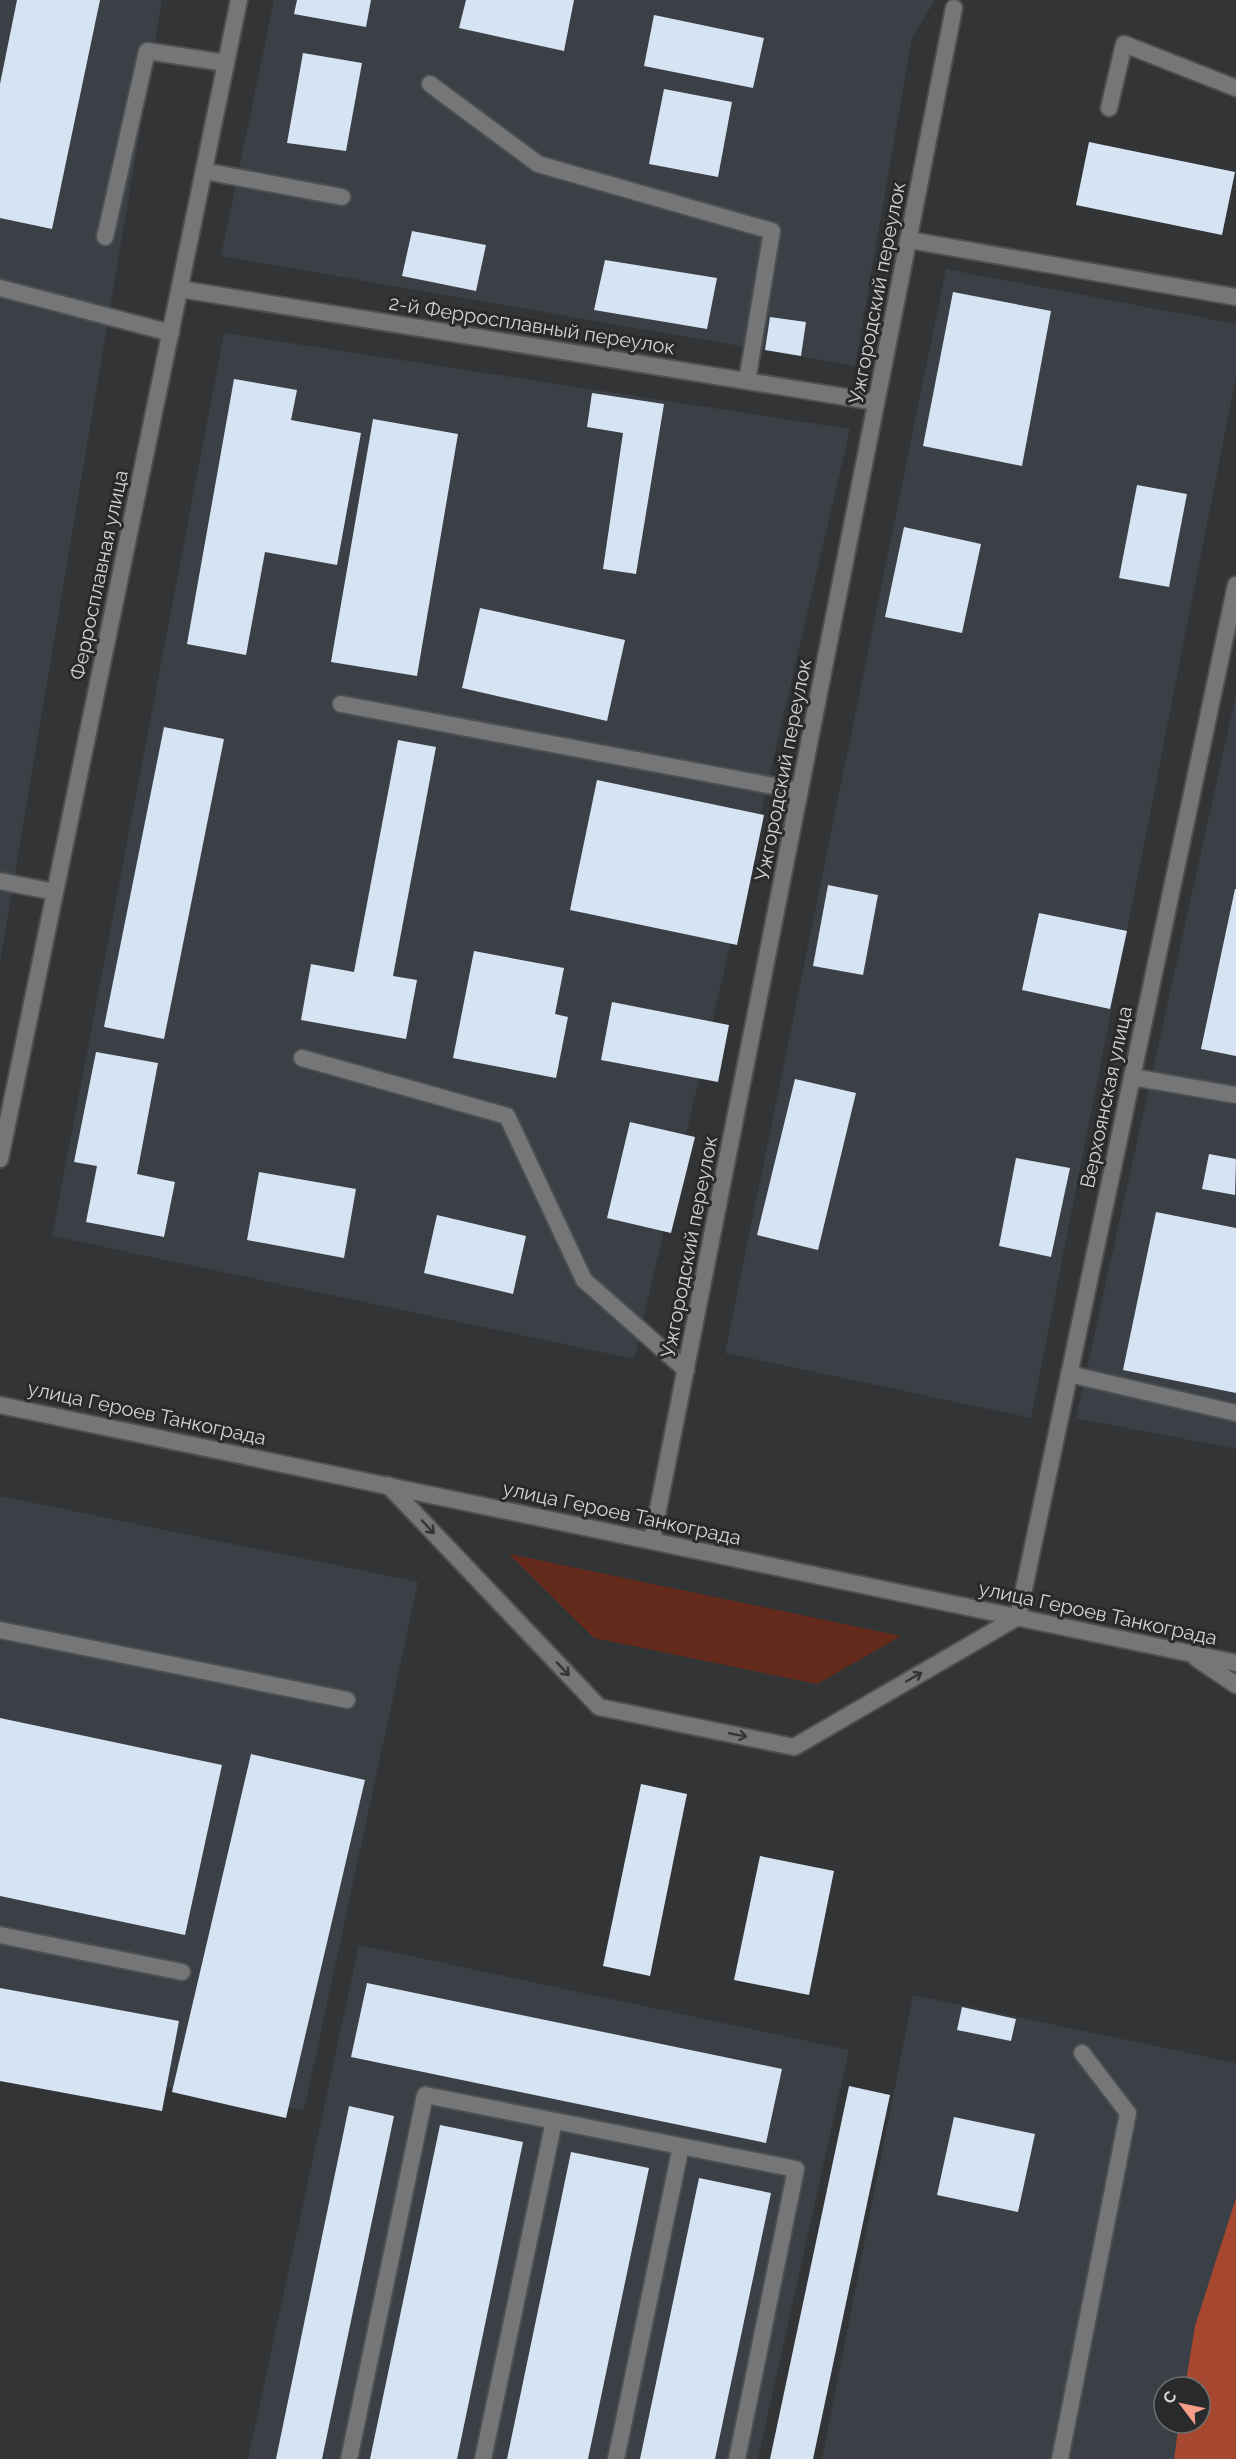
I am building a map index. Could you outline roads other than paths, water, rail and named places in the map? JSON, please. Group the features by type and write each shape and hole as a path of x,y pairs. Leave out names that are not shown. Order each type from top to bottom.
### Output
{"street":[{"name":"Ферросплавная улица","path":"0,1159 239,0"},
{"name":"Ужгородский переулок","path":"652,1540 954,8"},
{"path":"1109,108 1124,44 1236,88"},
{"path":"105,237 147,51 226,63"},
{"path":"430,84 538,164 772,231 747,381"},
{"path":"204,171 342,197"},
{"path":"909,240 1236,297"},
{"path":"0,288 171,333"},
{"name":"2-й Ферросплавный переулок","path":"180,289 876,402"},
{"name":"Верхоянская улица","path":"1018,1617 1236,585"},
{"path":"341,704 800,791"},
{"path":"0,881 55,892"},
{"path":"303,1058 507,1116 584,1280 686,1370"},
{"path":"1132,1077 1236,1095"},
{"path":"1069,1374 1236,1413"},
{"name":"улица Героев Танкограда","path":"0,1405 1236,1663"},
{"path":"388,1485 599,1707 794,1747 1018,1617"},
{"path":"0,1630 347,1700"},
{"path":"1187,1653 1236,1685"},
{"path":"0,1935 182,1972"},
{"path":"1060,2459 1128,2113 1082,2053"},
{"path":"348,2459 425,2095 796,2169 737,2459"},
{"path":"483,2459 554,2121"},
{"path":"616,2459 681,2146"}]}
